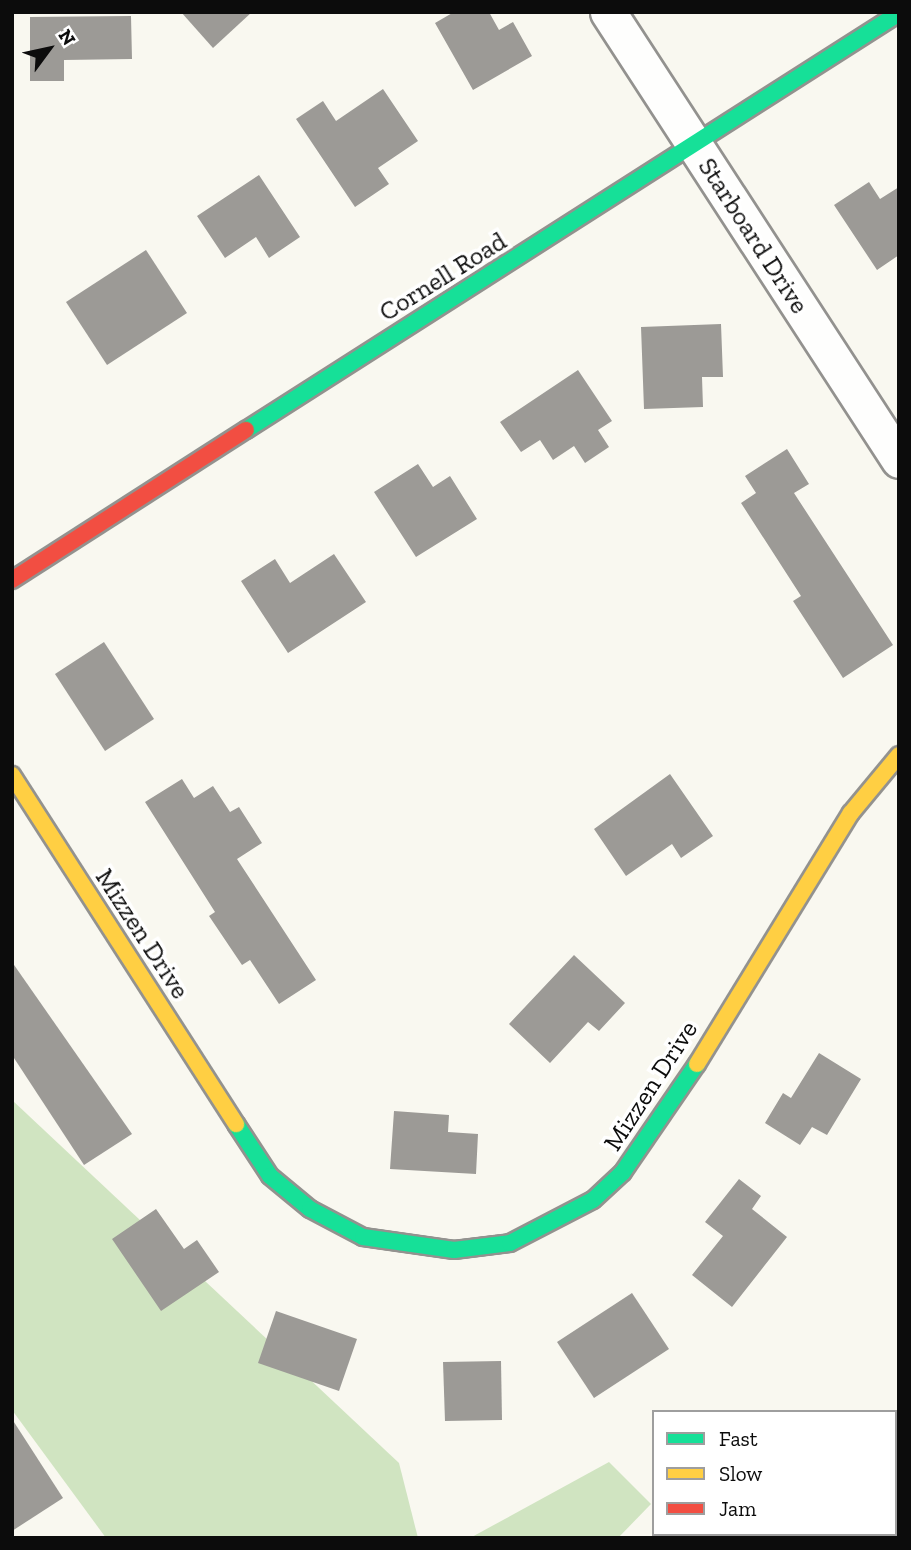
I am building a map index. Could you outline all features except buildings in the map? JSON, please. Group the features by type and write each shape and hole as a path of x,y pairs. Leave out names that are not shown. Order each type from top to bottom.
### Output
{"street":[{"name":"Starboard Drive","path":"608,12 899,460"},
{"name":"Cornell Road","path":"12,580 695,146 899,13"},
{"name":"Mizzen Drive","path":"12,775 270,1176 310,1209 363,1237 454,1250 510,1243 548,1226 593,1200 623,1172 658,1127 851,813 899,755"}],"green space":[{"path":"12,1100 399,1463 418,1538 106,1538 12,1410"},
{"path":"609,1462 651,1504 618,1538 470,1538"}],"traffic: fast":[{"path":"246,430 899,13"},
{"path":"236,1124 270,1176 310,1209 363,1237 454,1250 510,1243 593,1200 623,1172 697,1064"}],"traffic: slow":[{"path":"697,1064 851,813 899,755"},
{"path":"12,775 236,1124"}],"traffic: jam":[{"path":"12,580 246,430"}]}
